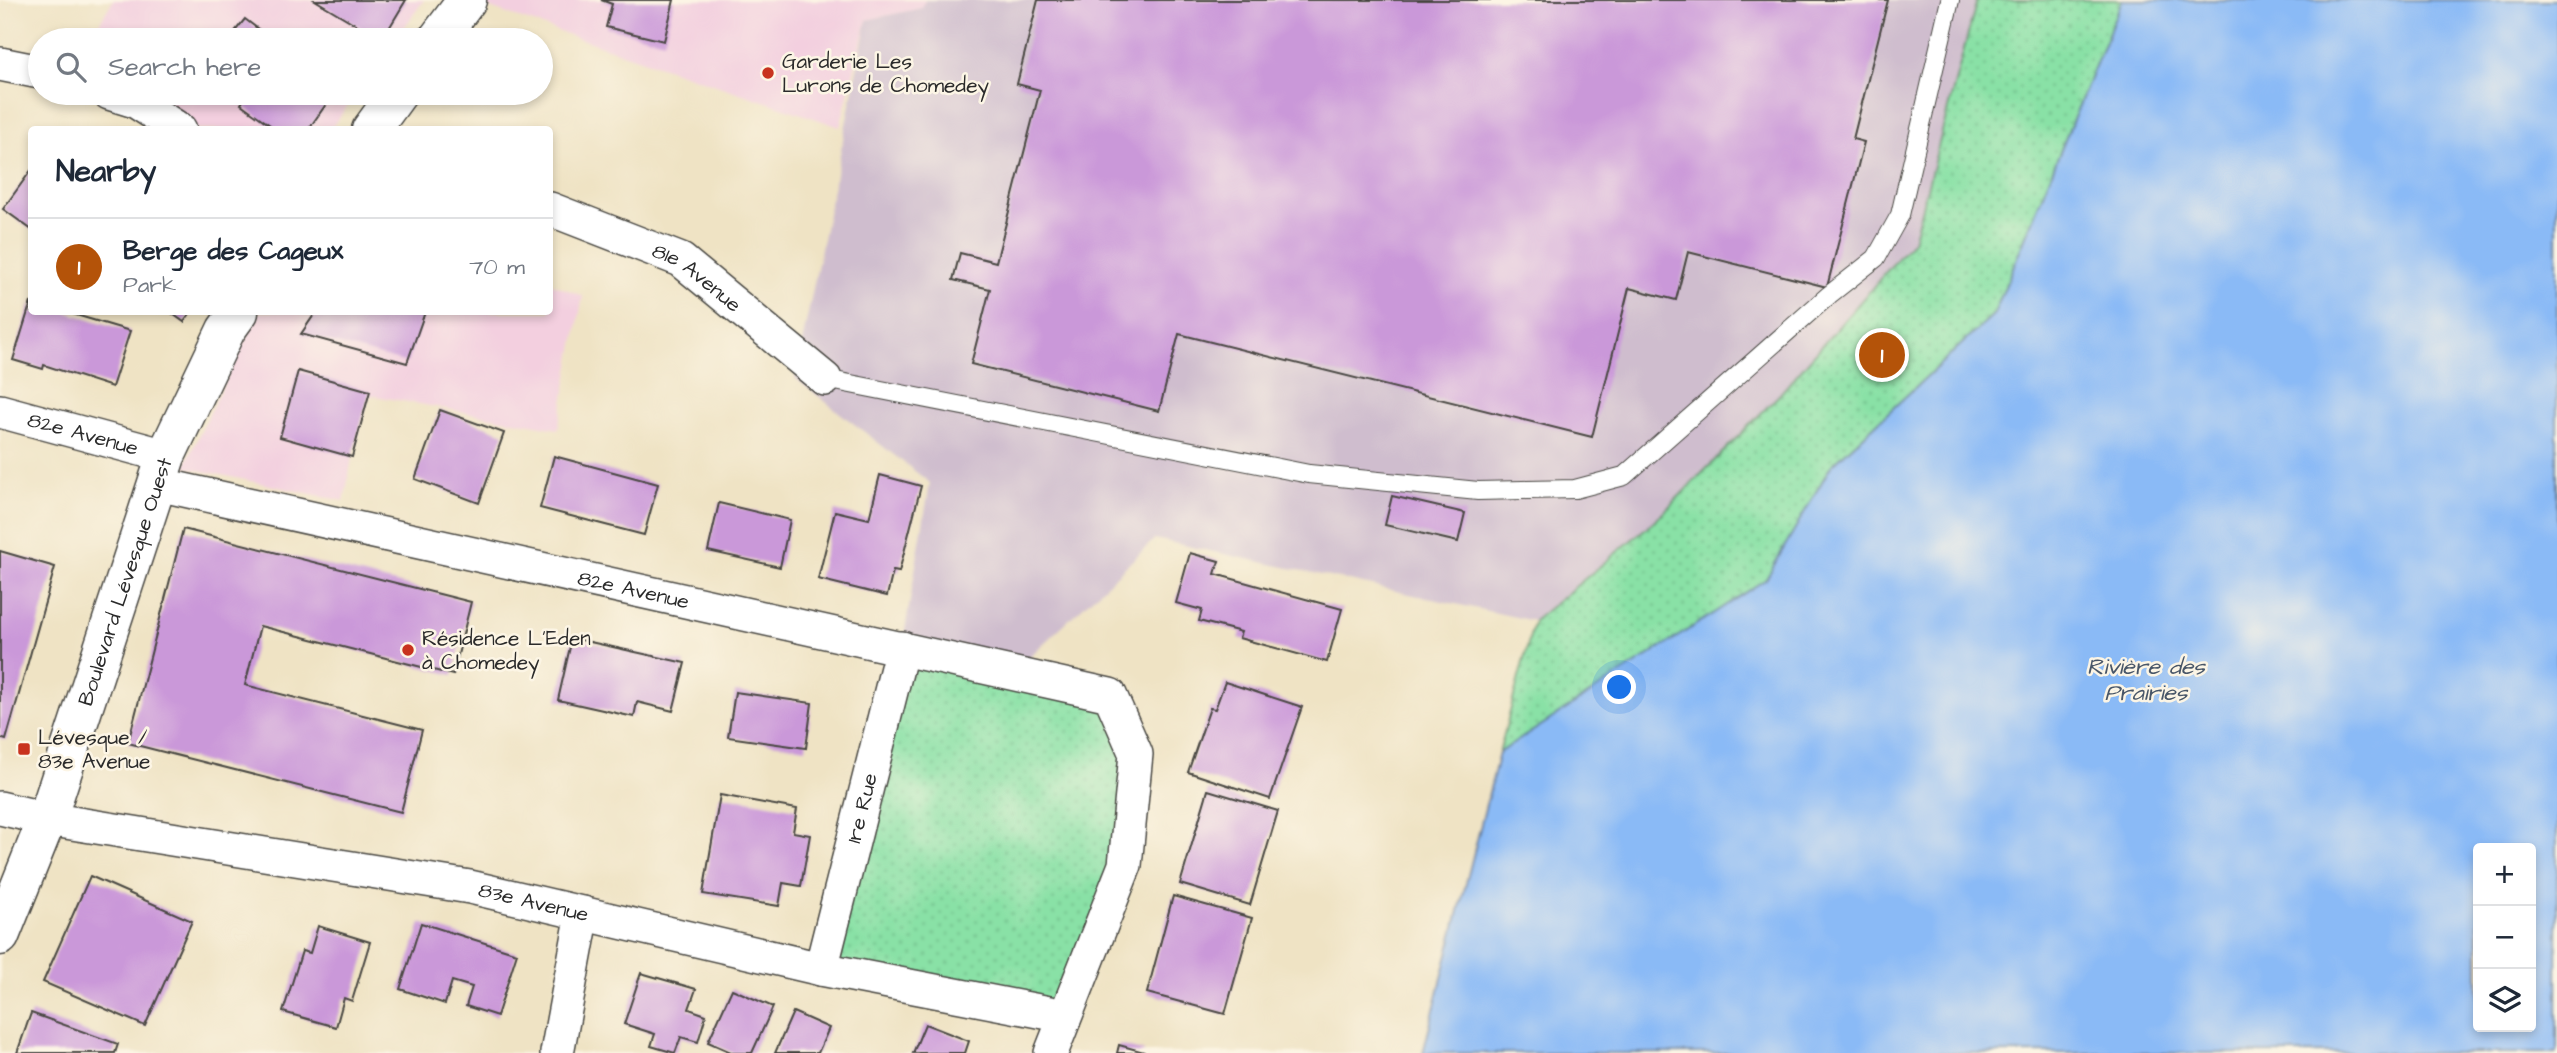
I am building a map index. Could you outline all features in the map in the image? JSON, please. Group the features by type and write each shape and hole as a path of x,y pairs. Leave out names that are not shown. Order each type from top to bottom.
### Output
{"street":[{"path":"447,28 467,0"},
{"path":"0,64 28,70"},
{"path":"140,105 174,126"},
{"path":"376,126 390,105"},
{"name":"81e Avenue","path":"553,210 681,260 825,379"},
{"name":"Boulevard Lévesque Ouest","path":"0,936 47,818 162,470 226,330 237,315"},
{"name":"82e Avenue","path":"0,411 162,470 902,648 1110,695 1136,754 1125,865 1065,1016"},
{"name":"1re Rue","path":"821,969 902,648"},
{"name":"83e Avenue","path":"0,808 470,887 821,969 1065,1016"},
{"path":"557,1053 583,913"},
{"path":"1051,1053 1065,1016"}],"lane":[{"path":"825,379 1309,474 1478,491 1575,489 1624,476 1829,295 1876,258 1900,215 1950,0"}],"shaded area":[{"path":"113,0 424,0 404,28 96,28"},
{"name":"Garderie Les Lurons de Chomedey","path":"488,0 925,0 923,8 867,20 840,127 484,6"},
{"path":"925,0 1977,0 1913,241 1779,395 1658,518 1534,621 1155,539 1012,673 902,648 930,483 795,378 867,20 922,8"},
{"path":"131,105 348,105 333,126 170,126"},
{"path":"553,284 583,296 558,429 364,394 344,501 184,467 257,315 553,315"}],"green space":[{"path":"1977,0 2122,0 1994,314 1831,466 1767,579 1499,753 1534,621 1658,518 1779,395 1913,241"},
{"path":"902,648 1110,695 1136,754 1125,865 1065,1016 821,969"}],"water":[{"name":"Rivière des Prairies","path":"2122,0 2557,0 2557,1053 1423,1053 1499,753 1766,579 1831,466 1994,314"}],"building":[{"path":"315,0 406,0 389,28 362,28"},
{"path":"601,0 674,0 664,41 606,27 612,4"},
{"path":"1038,0 1888,0 1853,139 1864,142 1827,287 1688,252 1676,300 1629,288 1592,437 1179,334 1159,411 971,364 990,289 953,280 960,253 996,262 1040,90 1017,84"},
{"path":"245,19 257,28 238,28"},
{"path":"242,105 326,105 311,126 271,126"},
{"path":"28,175 28,227 3,209"},
{"path":"28,312 28,315 76,315 130,331 112,387 44,365 43,369 13,360"},
{"path":"174,315 189,315 184,322"},
{"path":"314,315 424,315 407,363 301,334"},
{"path":"298,371 370,391 352,457 280,437"},
{"path":"440,410 504,433 479,503 415,479"},
{"path":"554,456 658,484 644,535 540,508"},
{"path":"880,475 921,486 899,572 893,571 887,596 818,579 835,511 869,519"},
{"path":"1392,496 1465,513 1458,542 1385,525"},
{"path":"719,503 790,520 780,567 708,551"},
{"name":"Résidence L'Eden à Chomedey","path":"183,529 471,602 453,675 260,626 245,685 422,730 401,812 128,743"},
{"path":"0,551 55,567 6,740 0,738"},
{"path":"1190,553 1219,561 1215,574 1342,609 1327,662 1239,638 1241,632 1199,621 1202,610 1176,603"},
{"path":"572,638 685,663 673,711 637,702 634,717 558,700"},
{"path":"1225,682 1302,707 1270,799 1188,772 1210,708 1215,709"},
{"path":"735,692 812,703 806,748 728,737"},
{"path":"1208,790 1278,811 1250,905 1180,884"},
{"path":"720,795 797,809 793,832 810,835 801,886 783,883 779,906 703,894"},
{"path":"90,876 192,921 145,1026 43,982"},
{"path":"1173,896 1252,918 1225,1014 1147,993"},
{"path":"421,923 517,953 497,1016 466,1006 472,987 452,981 445,1004 400,989"},
{"path":"318,926 370,942 352,1001 344,998 336,1027 283,1012 302,951 310,953"},
{"path":"641,973 696,989 689,1009 706,1015 698,1042 681,1037 675,1053 651,1046 655,1034 624,1024"},
{"path":"732,989 773,1007 752,1053 733,1053 708,1042"},
{"path":"793,1012 829,1028 818,1053 775,1053"},
{"path":"31,1013 118,1044 115,1053 17,1053"},
{"path":"925,1024 969,1041 965,1053 913,1053"},
{"path":"1119,1045 1144,1052 1144,1053 1117,1053"}],"place":[{"name":"Garderie Les Lurons de Chomedey","path":"768,73"},
{"name":"Berge des Cageux","path":"1882,355"},
{"name":"Résidence L'Eden à Chomedey","path":"408,650"},
{"name":"Lévesque / 83e Avenue","path":"24,749"}]}
